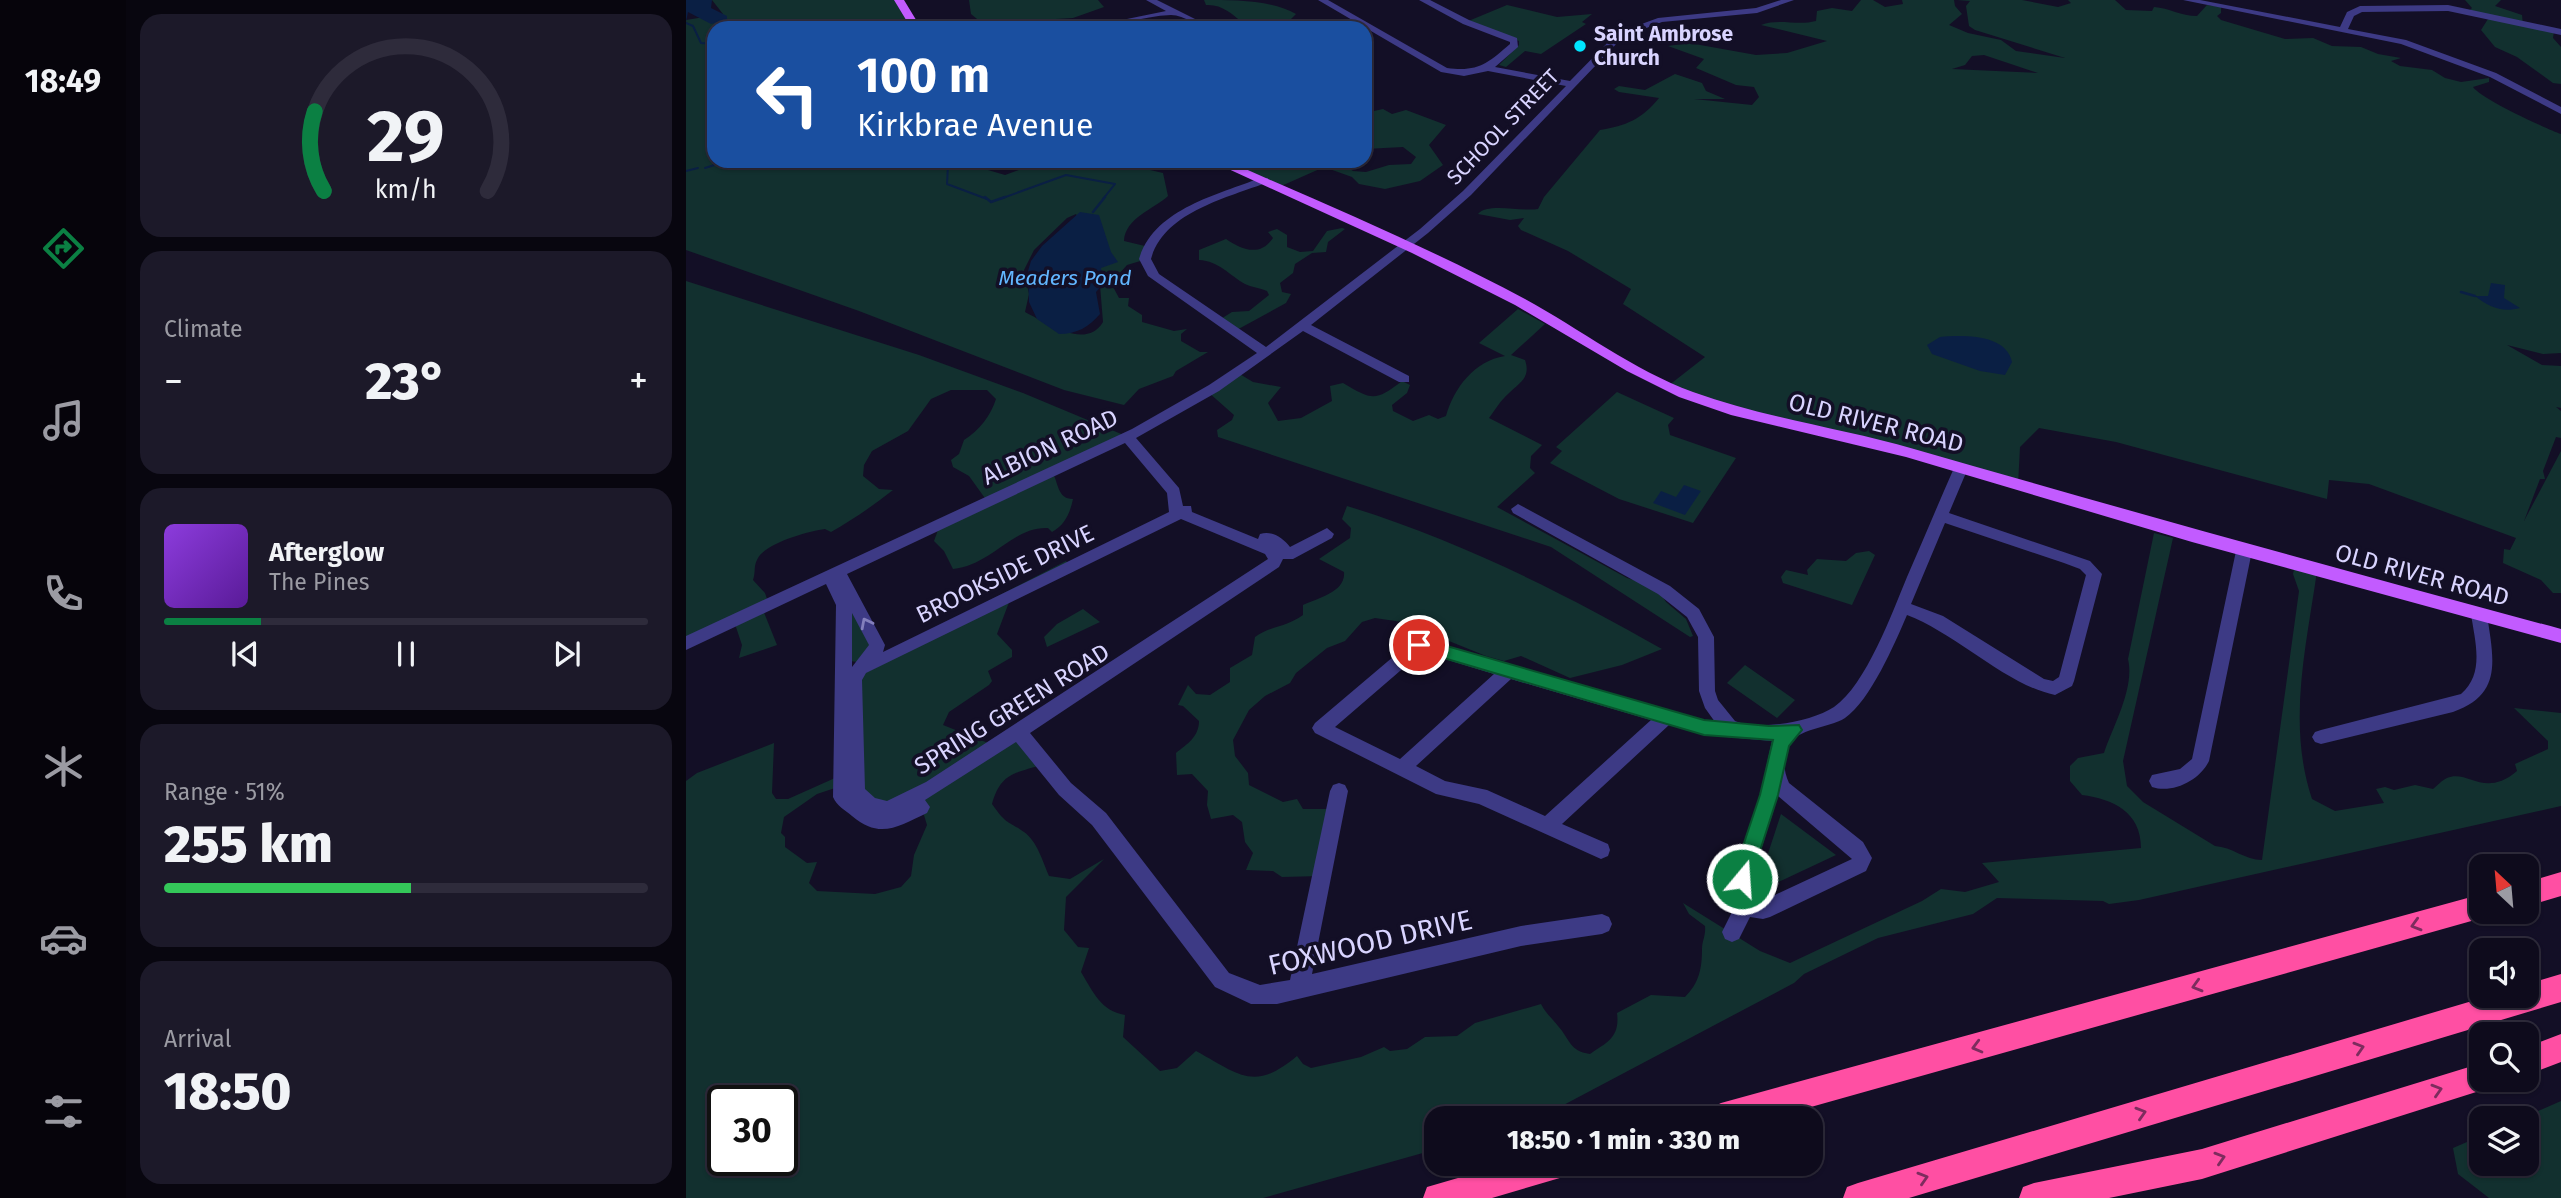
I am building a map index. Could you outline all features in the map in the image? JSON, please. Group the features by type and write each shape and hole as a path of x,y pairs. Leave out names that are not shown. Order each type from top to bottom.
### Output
{"highway":[{"path":"2539,890 2561,884"},
{"path":"1764,1106 2469,910"},
{"path":"1858,1198 2561,988"},
{"path":"2539,1056 2561,1048"},
{"path":"2034,1198 2202,1164 2469,1081"},
{"path":"1438,1198 1516,1176"}],"main road":[{"path":"899,0 912,21"},
{"name":"OLD RIVER ROAD","path":"1235,168 1405,245 1520,302 1632,369 1684,394 1731,410 1892,448 2245,551 2561,636"}],"street":[{"path":"1150,0 1194,21"},
{"path":"1322,0 1359,21"},
{"path":"1423,0 1466,22 1514,40 1515,44 1488,68"},
{"name":"SCHOOL STREET","path":"1405,245 1467,193 1610,43 1633,29 1670,19 1757,10 1790,0"},
{"path":"2186,0 2395,40 2449,57 2512,84 2561,110"},
{"path":"2343,30 2350,14 2360,9 2421,7 2448,8 2561,32"},
{"path":"1126,21 1175,12"},
{"path":"1372,29 1444,70 1464,73 1488,68 1572,84"},
{"path":"1264,180 1169,222 1152,237 1145,258 1154,276 1266,353"},
{"name":"ALBION ROAD","path":"686,643 1132,434 1198,398 1266,353 1405,245"},
{"path":"1303,325 1404,379"},
{"path":"1129,665 1269,567 1276,558 1270,550 1181,509 1174,492 1132,434"},
{"path":"1601,850 1481,796 1442,788 1321,727 1419,645 1704,728 1769,733 1793,730 1840,712 1854,698 1880,657 1961,468"},
{"path":"1181,509 1277,542 1288,555"},
{"name":"BROOKSIDE DRIVE","path":"852,669 1181,509"},
{"path":"1518,509 1664,590 1693,613 1706,637 1707,691 1711,703 1729,726 1741,732"},
{"path":"1902,607 1937,620 2040,685 2055,688 2066,681 2094,574 2085,565 1941,516"},
{"name":"SPRING GREEN ROAD","path":"852,669 842,797 862,817 880,822 903,817 921,801 1021,735 1275,573 1284,566 1288,555 1327,534"},
{"path":"2158,781 2188,775 2196,770 2200,761 2245,551"},
{"path":"834,574 877,645 876,652 852,669 844,605 834,574"},
{"path":"2322,737 2453,705 2472,697 2483,682 2485,670 2479,614"},
{"path":"1402,768 1508,671"},
{"path":"1547,826 1666,717"},
{"path":"1775,772 1783,789 1856,848 1863,858 1859,865 1763,909 1753,909 1741,899 1739,887 1775,772 1780,743 1793,730"},
{"name":"FOXWOOD DRIVE","path":"1021,735 1065,789 1099,819 1222,980 1248,994 1274,997 1299,987 1521,936 1602,924"},
{"path":"1299,987 1339,791"},
{"path":"1732,932 1746,905"}],"green space":[{"path":"712,0 899,0 919,21 707,21 707,168 981,168 1005,175 1024,168 1147,168 1163,173 1168,196 1129,226 1124,241 1149,247 1147,259 1127,265 1111,283 1119,298 1129,298 1128,306 1142,315 1142,322 1174,331 1187,329 1181,334 1181,341 1200,352 1208,352 1176,371 1173,376 1139,389 1124,405 1064,390 859,311 686,250 686,20 723,14","holes":["1076,214 1099,273 1103,322 1096,330 1076,334 1065,332 1025,312 1029,294 1024,270 1034,250 1067,218"]},
{"path":"969,0 1098,0 1104,7 1073,18 1022,21 980,21 971,14"},
{"path":"1204,0 1265,3 1296,14 1291,19 1295,21 1241,21 1222,8 1206,5"},
{"path":"1861,0 1873,0 1885,7 1903,4 1902,0 1954,0 1955,6 1962,14 1949,25 1968,33 2001,40 2016,51 2065,58 1975,30 1969,26 1966,6 1970,1 1957,0 2022,0 2058,7 2071,3 2068,0 2115,0 2126,10 2152,11 2154,7 2197,16 2207,5 2221,7 2221,13 2217,16 2221,20 2285,39 2313,38 2332,46 2361,47 2378,54 2401,58 2391,61 2400,66 2432,70 2445,78 2461,82 2489,78 2489,82 2473,87 2499,105 2561,134 2561,353 2543,354 2507,345 2542,365 2561,366 2561,408 2556,407 2561,411 2561,438 2556,437 2543,471 2545,479 2540,479 2524,521 2561,451 2561,593 2553,593 2541,580 2503,563 2504,549 2510,550 2516,538 2369,484 2329,480 2327,499 2116,442 2039,428 2020,447 2018,485 1775,420 1668,386 1705,357 1623,304 1631,289 1568,251 1521,230 1518,226 1524,218 1510,220 1478,214 1483,210 1497,208 1538,209 1544,197 1600,130 1633,120 1659,98 1614,89 1619,86 1645,90 1675,74 1702,83 1706,91 1725,99 1694,99 1752,105 1759,97 1754,87 1736,85 1696,68 1704,59 1668,46 1689,43 1756,55 1787,53 1827,41 1761,25 1816,21 1817,11 1832,8 1852,11","holes":["1984,55 2038,73 1952,69 1965,65 1972,56"]},
{"path":"2465,0 2501,0 2495,6 2522,15 2523,25 2554,31 2553,38 2561,47 2561,84 2553,83 2517,57 2495,47 2481,30 2488,19 2467,13 2472,8"},
{"path":"1507,5 1557,17 1592,14 1582,22 1586,24 1541,54 1525,51 1506,67 1499,65 1519,45 1519,41 1466,22"},
{"path":"1383,109 1392,114 1406,110 1446,125 1429,145 1443,165 1420,181 1385,189 1359,184 1352,177 1327,168 1349,168 1366,172 1389,165 1411,164 1416,157 1403,147 1372,149 1372,111"},
{"path":"1249,168 1322,168 1279,187 1241,172"},
{"path":"1277,229 1287,235 1287,247 1300,252 1313,251 1327,231 1345,229 1328,242 1326,252 1312,253 1295,264 1293,273 1280,283 1282,292 1291,294 1286,303 1233,332 1216,322 1232,312 1249,311 1269,295 1267,291 1245,284 1218,266 1199,260 1199,250 1226,239 1244,249 1257,250 1273,238 1268,232"},
{"path":"686,281 919,355 1023,393 1126,436 1052,472 1061,493 1073,499 1066,518 1057,529 1052,532 1048,528 1035,529 1024,533 979,561 953,569 944,551 934,541 938,530 987,501 969,476 953,467 951,460 959,454 964,440 984,422 996,399 987,390 951,390 931,399 908,431 872,451 864,465 863,476 879,489 893,490 831,532 825,529 789,539 770,547 758,558 753,580 765,593 769,605 763,610 777,645 739,658 742,645 735,624 686,644"},
{"path":"1518,309 1545,324 1511,355 1525,360 1527,371 1520,383 1503,399 1489,418 1542,445 1531,456 1530,468 1535,473 1497,507 1627,578 1656,587 1666,602 1686,619 1693,636 1690,637 1551,547 1218,437 1217,430 1232,420 1234,415 1208,392 1238,373 1253,382 1281,387 1268,403 1278,421 1301,418 1332,401 1330,386 1343,383 1373,396 1385,393 1402,381 1410,385 1407,393 1392,405 1393,411 1413,421 1429,415 1438,419 1446,416 1454,396 1467,377 1484,364 1505,356 1479,343"},
{"path":"1617,392 1674,418 1668,425 1670,435 1736,458 1693,523 1619,499 1550,463 1562,451 1556,447"},
{"path":"1347,506 1428,534 1509,569 1662,649 1622,665 1570,678 1521,656 1504,661 1486,656 1402,622 1375,618 1362,622 1345,641 1327,648 1296,673 1290,683 1265,696 1249,710 1233,740 1235,756 1248,773 1249,785 1283,802 1297,799 1303,809 1333,809 1321,876 1282,877 1273,871 1246,870 1253,853 1245,842 1242,822 1233,815 1211,819 1207,805 1208,791 1192,774 1177,775 1176,753 1195,736 1199,721 1183,706 1178,705 1188,685 1196,694 1210,695 1230,682 1230,668 1252,655 1255,637 1297,619 1303,615 1303,605 1341,585 1344,572 1319,559 1350,538 1351,528 1342,519"},
{"path":"2154,533 2173,538 2123,761 2127,786 2143,802 2215,846 2262,860 2299,591 2293,574 2295,565 2317,571 2304,657 2300,714 2301,743 2312,799 2335,811 2384,803 2376,789 2385,787 2394,790 2415,785 2433,789 2445,779 2455,776 2486,783 2505,779 2517,771 2515,764 2548,749 2548,741 2514,708 2561,713 2561,806 2139,900 2109,904 2103,901 1997,898 1973,914 1878,938 1804,974 1794,983 1562,1106 1424,1106 1424,1153 1263,1198 686,1198 686,781 697,773 774,743 772,793 776,799 788,799 844,774 842,676 1066,561 1070,567 1011,597 997,634 1012,650 1012,657 988,671 992,681 989,685 949,712 943,725 988,743 1022,732 1045,764 1011,775 1000,786 992,804 1004,819 1033,841 1049,876 1070,879 1104,859 1066,897 1064,930 1078,947 1089,948 1081,972 1104,1005 1125,1015 1123,1037 1160,1071 1177,1068 1196,1051 1236,1073 1247,1076 1269,1074 1297,1056 1303,1064 1311,1068 1361,1057 1384,1047 1390,1051 1407,1049 1425,1037 1457,1036 1475,1023 1541,1004 1571,1044 1590,1054 1615,1033 1617,1013 1651,995 1685,997 1694,986 1700,969 1705,926 1689,914 1683,903 1760,951 1790,963 1922,901 1941,889 1965,892 1999,882 1982,863 2141,848 2140,836 2131,816 2114,804 2082,795 2070,781 2070,766 2078,758 2104,753 2126,694 2128,659","holes":["844,785 904,812 920,802 927,825 914,855 911,876 901,887 875,894 817,891 809,883 817,862 807,863 785,847 785,837 781,833 784,817 817,794"]},
{"path":"1869,551 1875,555 1852,605 1783,583 1781,577 1786,570 1808,575 1807,570 1817,559 1846,561 1856,553"},
{"path":"848,589 877,645 857,662 850,661"},
{"path":"1083,609 1100,622 1047,647 1044,637 1057,624"},
{"path":"1745,665 1795,700 1777,718 1727,683"},
{"path":"1781,814 1836,855 1755,893"},
{"path":"2561,1101 2561,1198 2489,1198 2458,1174 2453,1148 2469,1141 2469,1176 2539,1176 2539,1111"}],"water":[{"path":"686,0 712,0 711,8 727,16 727,20 707,22 688,12 686,22"},
{"name":"Meaders Pond","path":"1080,212 1099,215 1111,252 1118,262 1101,268 1103,284 1096,292 1100,314 1082,329 1059,334 1037,319 1029,302 1028,271 1031,261 1042,246"},
{"path":"2491,283 2505,285 2504,298 2520,308 2496,308 2475,296 2488,296"},
{"path":"1961,336 1993,341 2002,346 2012,362 2005,375 1980,371 1932,354 1927,345 1940,337"},
{"path":"1684,485 1701,491 1685,515 1653,503 1661,491 1676,497"}],"waterway":[{"path":"686,23 693,26 701,43 707,43"},
{"path":"686,171 698,168"},
{"path":"948,168 947,184 987,199"},
{"path":"1000,199 1066,175 1115,184 1103,199"},
{"path":"985,197 991,202 1005,197"},
{"path":"1093,212 1105,197"},
{"path":"2461,292 2475,296"}],"place":[{"name":"Saint Ambrose Church","path":"1580,46"}],"route":[{"path":"1419,645 1704,728 1769,733 1793,730 1780,743 1769,795 1742,879"}]}
